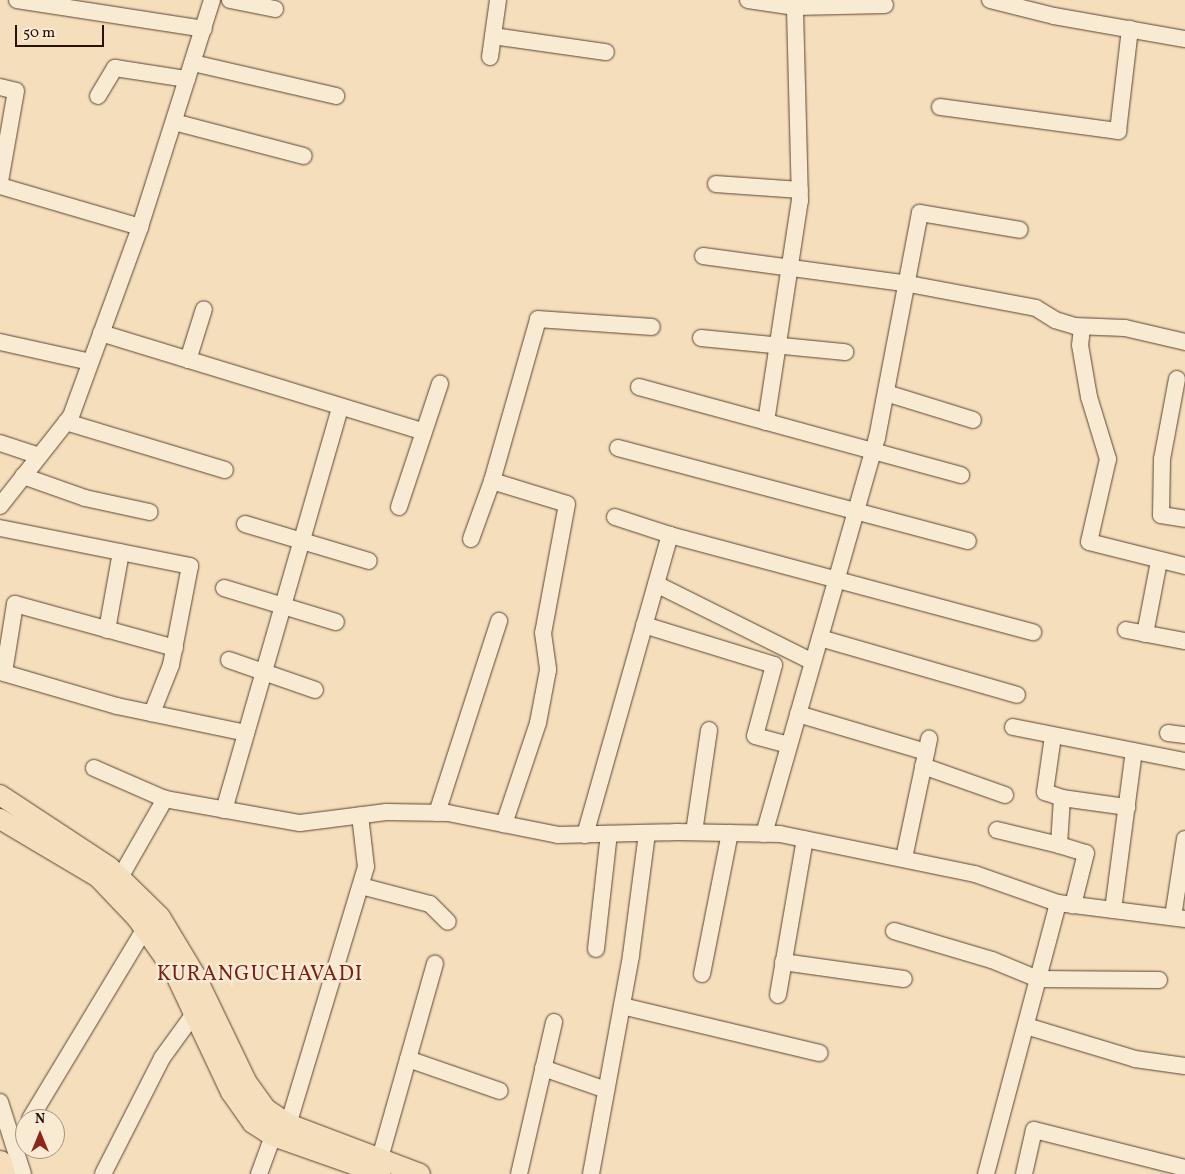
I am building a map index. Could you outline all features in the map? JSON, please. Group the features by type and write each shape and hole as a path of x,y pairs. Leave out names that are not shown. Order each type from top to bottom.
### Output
{"highway":[{"path":"3,1174 7,1154"}],"main road":[{"path":"0,794 160,917 180,948 256,1097 282,1133"},
{"path":"0,819 116,884 174,971 238,1105 253,1123 381,1166 420,1174"}],"street":[{"path":"17,0 204,29"},
{"path":"0,506 66,422 140,227 212,0"},
{"path":"230,0 275,9"},
{"path":"490,57 498,0"},
{"path":"748,0 795,7 849,4 885,6"},
{"path":"990,0 1054,16 1185,39"},
{"path":"766,422 780,346 800,190 795,7"},
{"path":"940,107 1118,131 1130,29"},
{"path":"493,36 606,52"},
{"path":"193,63 336,96"},
{"path":"98,96 116,68 188,79"},
{"path":"0,87 16,91 0,182"},
{"path":"174,122 304,156"},
{"path":"716,184 800,190"},
{"path":"0,186 140,227"},
{"path":"764,834 873,451 909,284 920,213 1020,230"},
{"path":"703,256 791,266 909,284 1036,308 1055,320 1082,327 1125,328 1185,342"},
{"path":"188,360 204,309"},
{"path":"472,539 492,481 538,319 652,327"},
{"path":"1082,327 1080,345 1089,397 1108,459 1089,542 1185,566"},
{"path":"101,333 422,431"},
{"path":"701,338 845,352"},
{"path":"0,342 90,362"},
{"path":"1177,379 1162,459 1161,515 1185,519"},
{"path":"399,507 422,431 440,384"},
{"path":"639,387 961,475"},
{"path":"886,393 974,420"},
{"path":"224,810 340,407"},
{"path":"66,422 225,470"},
{"path":"0,443 39,456"},
{"path":"618,448 968,541"},
{"path":"23,476 85,498 150,512"},
{"path":"492,481 567,504 543,633 548,670 540,715 504,824"},
{"path":"615,517 670,534 1033,632"},
{"path":"245,524 302,539 369,561"},
{"path":"0,528 190,566 172,665 152,713"},
{"path":"584,835 670,534"},
{"path":"107,630 121,552"},
{"path":"1146,634 1159,561"},
{"path":"656,584 813,662"},
{"path":"224,588 336,622"},
{"path":"175,648 15,604 2,679 117,706 246,733"},
{"path":"437,813 499,621"},
{"path":"644,625 774,665 754,736 789,745"},
{"path":"1126,630 1185,641"},
{"path":"820,638 1017,695"},
{"path":"229,660 315,690"},
{"path":"798,714 926,752 1006,795"},
{"path":"1013,727 1185,761"},
{"path":"694,832 708,730"},
{"path":"1168,733 1185,734"},
{"path":"1053,736 1045,792 1062,798 1127,807"},
{"path":"1113,910 1134,751"},
{"path":"904,858 926,752"},
{"path":"94,768 164,799 300,823 386,812 437,813 558,835 694,832 764,834 805,838 975,874 1065,904 1179,918 1185,839"},
{"path":"1059,845 1062,798"},
{"path":"116,884 164,799"},
{"path":"259,1174 282,1133 361,886 366,867 360,815"},
{"path":"986,1174 1038,979 1086,853 997,830"},
{"path":"591,1174 622,1006 647,833"},
{"path":"702,974 730,833"},
{"path":"596,949 609,834"},
{"path":"778,995 805,838"},
{"path":"361,886 430,904 448,922"},
{"path":"36,1109 145,928"},
{"path":"894,931 992,960 1038,979 1159,980"},
{"path":"784,962 904,979"},
{"path":"381,1166 408,1059 435,964"},
{"path":"622,1006 819,1053"},
{"path":"103,1174 162,1058 194,1014"},
{"path":"518,1174 554,1022"},
{"path":"1026,1026 1135,1059 1185,1066"},
{"path":"408,1059 500,1091"},
{"path":"543,1068 606,1090"},
{"path":"0,1102 7,1154 23,1174"},
{"path":"1024,1174 1034,1130 1151,1167 1185,1168"},
{"path":"7,1154 15,1142"}],"district":[{"name":"KURANGUCHAVADI","path":"260,975"}]}
